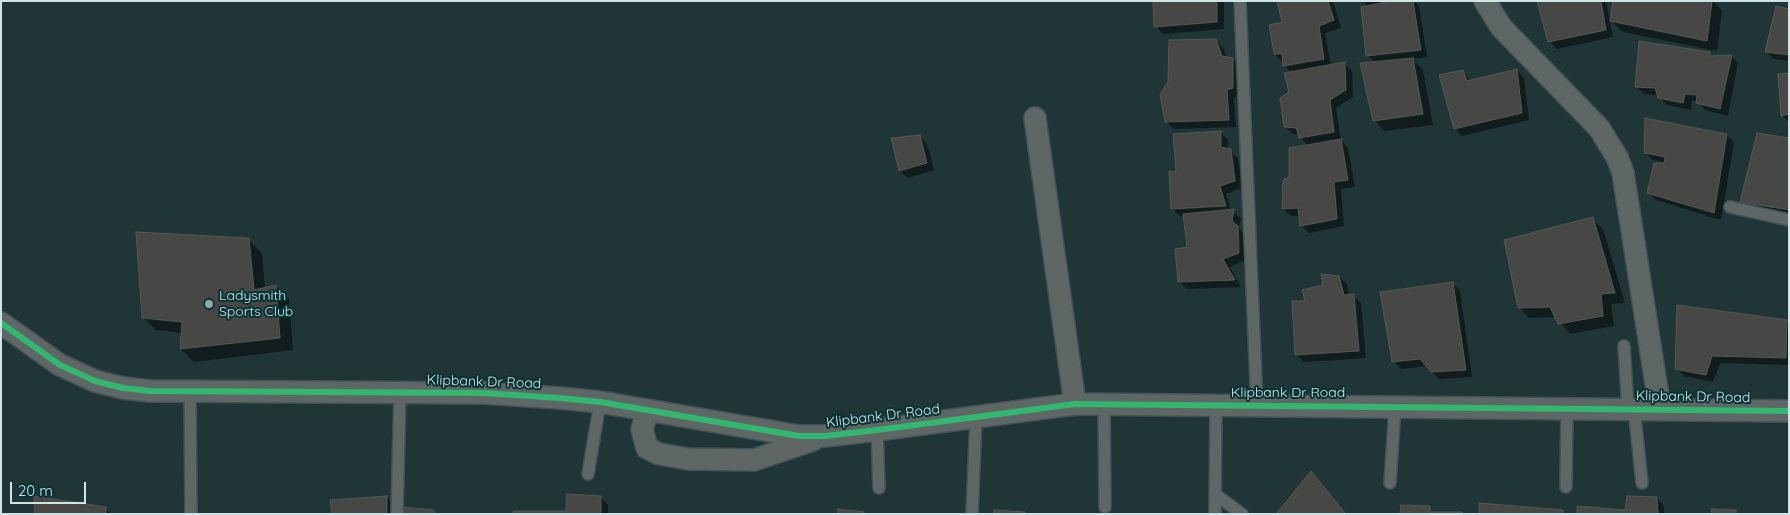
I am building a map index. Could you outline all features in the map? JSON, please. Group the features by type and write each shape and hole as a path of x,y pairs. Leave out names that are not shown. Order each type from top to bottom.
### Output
{"street":[{"path":"1485,1 1501,27 1599,128 1617,157 1623,173 1660,409"},
{"path":"1035,118 1075,404"},
{"name":"Klipbank Dr Road","path":"1,323 60,365 95,381 150,391 484,393 600,402 780,433 825,436 1075,404 1789,410"},
{"path":"648,410 642,429 648,448 659,454 688,459 754,460 825,436"}],"lane":[{"path":"1240,1 1256,406"},
{"path":"1730,207 1789,220"},
{"path":"1624,346 1642,482"},
{"path":"190,391 191,514"},
{"path":"397,514 400,392"},
{"path":"588,474 600,402"},
{"path":"1104,404 1105,507"},
{"path":"1215,514 1216,405"},
{"path":"1390,483 1395,407"},
{"path":"1566,487 1567,408"},
{"path":"972,514 976,417"},
{"path":"878,430 880,488"},
{"path":"1215,494 1242,514"}],"building":[{"path":"1153,1 1217,1 1217,22 1154,27"},
{"path":"1277,1 1328,1 1334,20 1319,26 1324,59 1283,66 1282,54 1274,54 1269,25 1282,22"},
{"path":"1391,1 1413,1 1421,50 1366,56 1361,7"},
{"path":"1537,1 1601,1 1606,30 1548,42"},
{"path":"1613,1 1712,1 1707,41 1610,21"},
{"path":"1776,6 1789,9 1789,55 1765,52"},
{"path":"1216,39 1222,56 1233,58 1233,88 1227,90 1229,120 1165,122 1160,94 1168,82 1169,40"},
{"path":"1639,41 1710,52 1710,56 1732,55 1720,109 1696,103 1697,95 1685,94 1683,103 1658,98 1655,88 1635,87"},
{"path":"1413,58 1423,114 1373,121 1360,63"},
{"path":"1345,62 1346,90 1330,100 1334,132 1299,138 1296,128 1284,127 1280,98 1289,92 1284,73"},
{"path":"1517,69 1522,113 1454,129 1439,75 1463,70 1467,81"},
{"path":"1789,73 1789,114 1781,116 1778,74"},
{"path":"1645,118 1727,134 1714,213 1647,193 1654,163 1664,163 1665,157 1644,153"},
{"path":"1221,131 1221,147 1231,149 1235,181 1220,186 1226,206 1171,209 1169,171 1176,172 1173,134"},
{"path":"1757,133 1789,138 1789,210 1740,202"},
{"path":"920,135 927,163 899,171 891,138"},
{"path":"1341,139 1348,180 1334,182 1337,219 1300,226 1298,208 1282,209 1283,180 1289,177 1289,148"},
{"path":"1234,209 1232,221 1238,226 1239,253 1223,259 1235,280 1178,282 1175,249 1187,247 1183,214"},
{"path":"1593,217 1615,293 1601,294 1603,316 1558,324 1550,307 1518,308 1504,240"},
{"name":"Ladysmith Sports Club","path":"136,232 249,238 254,290 276,285 280,338 180,349 182,322 142,318"},
{"path":"1321,274 1339,276 1344,295 1354,294 1359,351 1295,355 1292,301 1305,301 1302,290 1323,285"},
{"path":"1453,282 1466,370 1431,372 1420,359 1392,362 1380,292"},
{"path":"1677,305 1787,320 1786,358 1712,356 1706,375 1675,369"},
{"path":"1311,471 1346,514 1276,514"},
{"path":"567,494 601,496 601,514 513,514 513,511 566,511"},
{"path":"34,496 106,507 106,514 35,514"},
{"path":"387,496 387,514 332,514 330,500"},
{"path":"1627,496 1657,497 1658,514 1577,514 1577,506 1625,510"},
{"path":"1479,503 1563,510 1563,514 1479,514"},
{"path":"1401,505 1430,506 1430,512 1462,512 1462,514 1400,514"},
{"path":"402,507 433,510 436,514 402,514"},
{"path":"838,509 864,512 864,514 838,514"},
{"path":"1711,509 1736,510 1736,514 1712,514"},
{"path":"994,510 1025,512 1026,514 994,514"}],"cycle path":[{"path":"1,323 60,365 95,381 123,388 150,391 484,393 560,398 600,402 799,436 825,436 877,430 1075,404 1789,411"}],"place":[{"name":"Ladysmith Sports Club","path":"209,304"}]}
